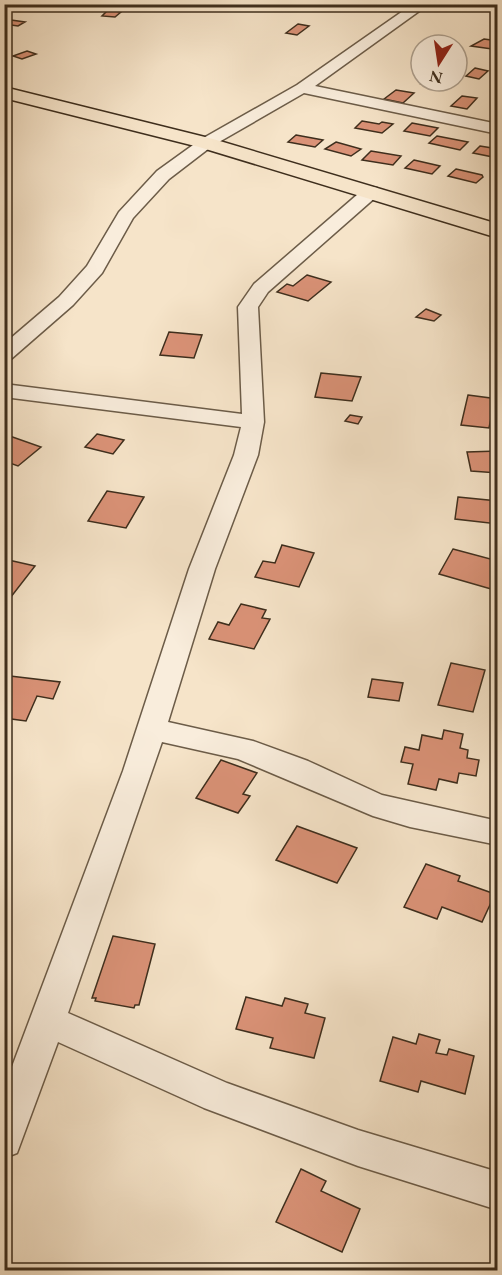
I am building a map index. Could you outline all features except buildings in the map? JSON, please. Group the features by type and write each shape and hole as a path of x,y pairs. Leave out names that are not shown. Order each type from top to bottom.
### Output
{"main road":[{"path":"4,92 206,143 498,231"}],"street":[{"path":"4,355 45,323 94,269 125,216 163,175 206,143 302,88 423,4"},
{"path":"302,88 498,129"},
{"path":"4,1140 151,729 202,569 246,455 253,422 248,307 261,288 371,192"},
{"path":"4,390 253,422"},
{"path":"151,729 243,748 297,769 373,804 410,815 498,833"},
{"path":"46,1020 217,1096 358,1148 498,1191"}]}
